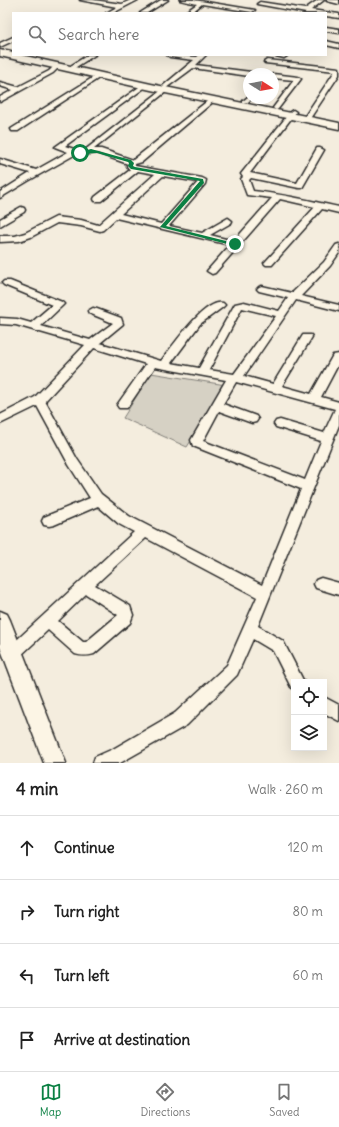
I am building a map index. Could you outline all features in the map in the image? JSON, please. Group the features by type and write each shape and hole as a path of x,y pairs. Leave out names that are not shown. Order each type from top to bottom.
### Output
{"main road":[{"path":"21,56 144,86 243,99"},
{"path":"30,56 212,100 339,121"},
{"path":"262,104 291,114"},
{"path":"308,117 339,126"},
{"path":"0,620 7,649 55,763"}],"street":[{"path":"83,0 122,6"},
{"path":"110,12 135,0"},
{"path":"145,12 164,0"},
{"path":"183,0 250,12 262,1 293,11 314,12"},
{"path":"306,11 321,0"},
{"path":"329,0 339,2"},
{"path":"188,12 201,3"},
{"path":"225,12 231,8"},
{"path":"327,14 339,16"},
{"path":"327,29 339,31"},
{"path":"3,51 12,40"},
{"path":"327,43 339,46"},
{"path":"74,66 90,56"},
{"path":"185,56 200,57"},
{"path":"272,59 284,56"},
{"path":"88,154 200,57"},
{"path":"272,59 339,70 308,117"},
{"path":"0,100 51,72 57,66"},
{"path":"191,66 243,73"},
{"path":"15,129 99,76"},
{"path":"276,108 298,79 279,77"},
{"path":"0,84 19,89"},
{"path":"144,86 58,146 75,152 88,154 98,151 134,166 202,181 163,227"},
{"path":"98,199 139,160 212,100"},
{"path":"245,174 291,114"},
{"path":"245,174 299,186 320,150"},
{"path":"0,196 75,152"},
{"path":"0,161 37,173"},
{"path":"0,239 16,239 28,235 56,220 100,228 161,173"},
{"path":"245,174 248,177 245,179 250,193 278,196 339,210"},
{"path":"212,271 278,196"},
{"path":"269,263 321,205"},
{"path":"0,223 21,210"},
{"path":"116,215 235,244"},
{"path":"204,236 228,221"},
{"path":"309,487 200,445 197,440 216,406 294,297 328,264 339,247"},
{"path":"7,283 59,304 33,327"},
{"path":"262,289 339,308"},
{"path":"123,405 158,363 196,322 220,305"},
{"path":"202,372 238,306 244,305 282,314"},
{"path":"0,420 39,400 92,344 118,322 93,311"},
{"path":"0,321 17,322 158,363 235,378 339,406"},
{"path":"276,388 306,337"},
{"path":"314,399 337,356"},
{"path":"39,400 73,462 96,497 124,520 265,594"},
{"path":"216,406 252,419"},
{"path":"101,763 181,720 232,670 265,594 339,411"},
{"path":"280,424 328,439"},
{"path":"49,521 100,500"},
{"path":"7,649 48,620 144,531"},
{"path":"321,584 339,589"},
{"path":"48,620 80,649 85,650 89,649 124,618 126,615 125,611 85,586"},
{"path":"250,629 278,646 294,679"},
{"path":"327,707 339,713"}],"shaded area":[{"path":"151,373 226,385 187,447 123,418"}],"route":[{"path":"80,153 98,151 129,161 132,163 131,167 133,168 202,180 202,182 163,227 235,244"}]}
